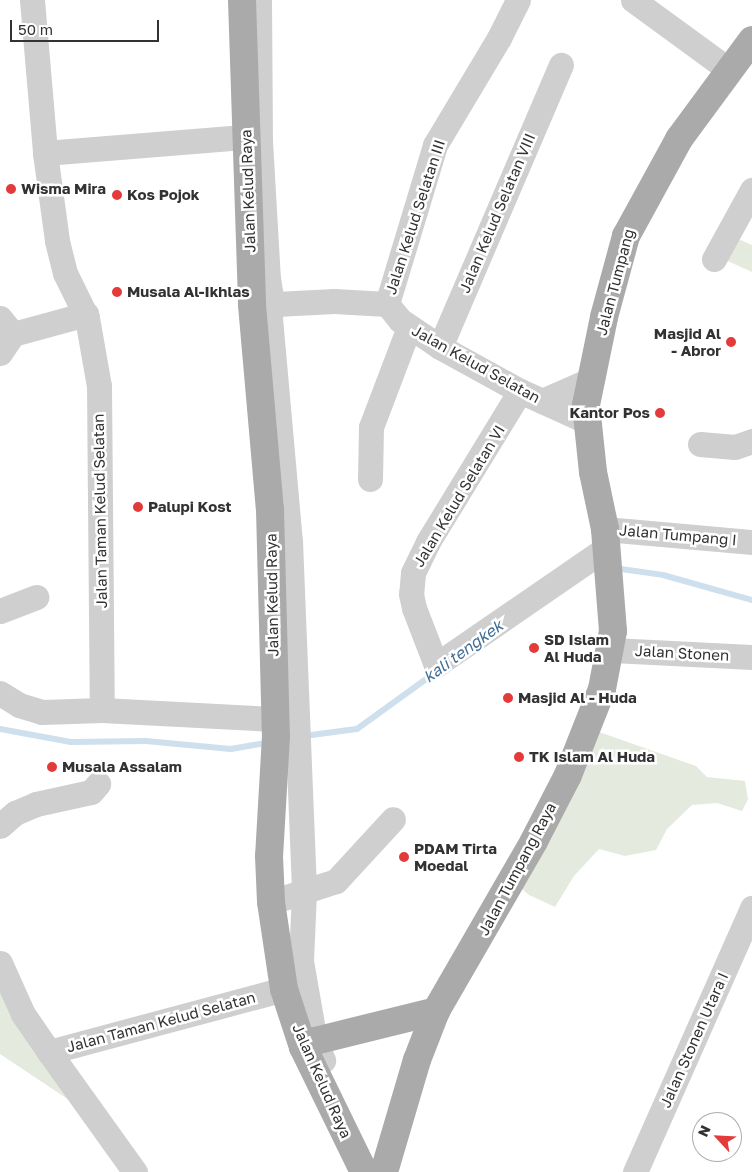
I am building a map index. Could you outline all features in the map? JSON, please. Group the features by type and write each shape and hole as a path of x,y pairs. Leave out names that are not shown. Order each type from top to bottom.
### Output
{"main road":[{"name":"Jalan Kelud Raya","path":"242,0 246,137 262,304 282,722 271,807 272,902 284,989 365,1172"},
{"name":"Jalan Tumpang","path":"606,545 586,421 592,378 612,284 631,221 680,139 752,40"},
{"name":"Jalan Tumpang Raya","path":"384,1172 416,1060 436,1011 490,921 568,775 592,721 612,650 606,545"},
{"path":"309,1044 436,1011"}],"street":[{"name":"Jalan Taman Kelud Selatan","path":"32,0 45,154 57,241 65,273 86,314 99,386 102,710"},
{"path":"259,0 260,141 268,278 262,304 334,301 387,304"},
{"name":"Jalan Kelud Selatan III","path":"387,304 435,145 499,38 518,0"},
{"path":"633,0 729,70"},
{"name":"Jalan Kelud Selatan VIII","path":"440,347 558,73"},
{"path":"45,154 246,137"},
{"path":"714,258 752,190"},
{"name":"Jalan Kelud Selatan","path":"387,304 410,326 440,347 531,396 586,421"},
{"path":"4,335 86,314"},
{"path":"370,479 371,427 410,326"},
{"path":"531,396 592,378"},
{"name":"Jalan Kelud Selatan VI","path":"531,396 428,542 413,574 411,594 414,608 436,664 606,545"},
{"path":"700,444 735,447 752,442"},
{"name":"Jalan Tumpang I","path":"606,545 752,542"},
{"path":"0,611 36,597"},
{"name":"Jalan Stonen","path":"612,650 752,657"},
{"path":"0,694 19,705 42,712 102,710 282,722 298,773 304,892 301,961 309,1044"},
{"path":"0,826 15,813 36,804 90,792 98,784"},
{"path":"272,902 336,881 392,819"},
{"name":"Jalan Stonen Utara I","path":"635,1172 752,908"},
{"name":"Jalan Taman Kelud Selatan","path":"0,963 24,1014 49,1052 284,989"},
{"path":"49,1052 65,1079 135,1172"}],"shaded area":[{"path":"731,236 752,245 752,272 721,258"},
{"path":"599,732 696,766 707,777 745,781 748,799 742,811 717,803 692,805 667,829 656,850 625,856 599,849 574,876 555,907 529,895 516,884"},
{"path":"0,967 78,1106 0,1054"}],"waterway":[{"name":"kali tengkek","path":"614,568 663,575 752,600"},
{"name":"kali tengkek","path":"304,736 357,729 437,671"},
{"path":"0,729 71,742 146,741 231,749 269,742"}],"place":[{"name":"Wisma Mira","path":"11,189"},
{"name":"Kos Pojok","path":"117,195"},
{"name":"Musala Al-Ikhlas","path":"117,292"},
{"name":"Masjid Al - Abror","path":"731,342"},
{"name":"Kantor Pos","path":"660,413"},
{"name":"Palupi Kost","path":"138,507"},
{"name":"SD Islam Al Huda","path":"534,648"},
{"name":"Masjid Al - Huda","path":"508,698"},
{"name":"TK Islam Al Huda","path":"519,757"},
{"name":"Musala Assalam","path":"52,767"},
{"name":"PDAM Tirta Moedal","path":"404,857"}]}
